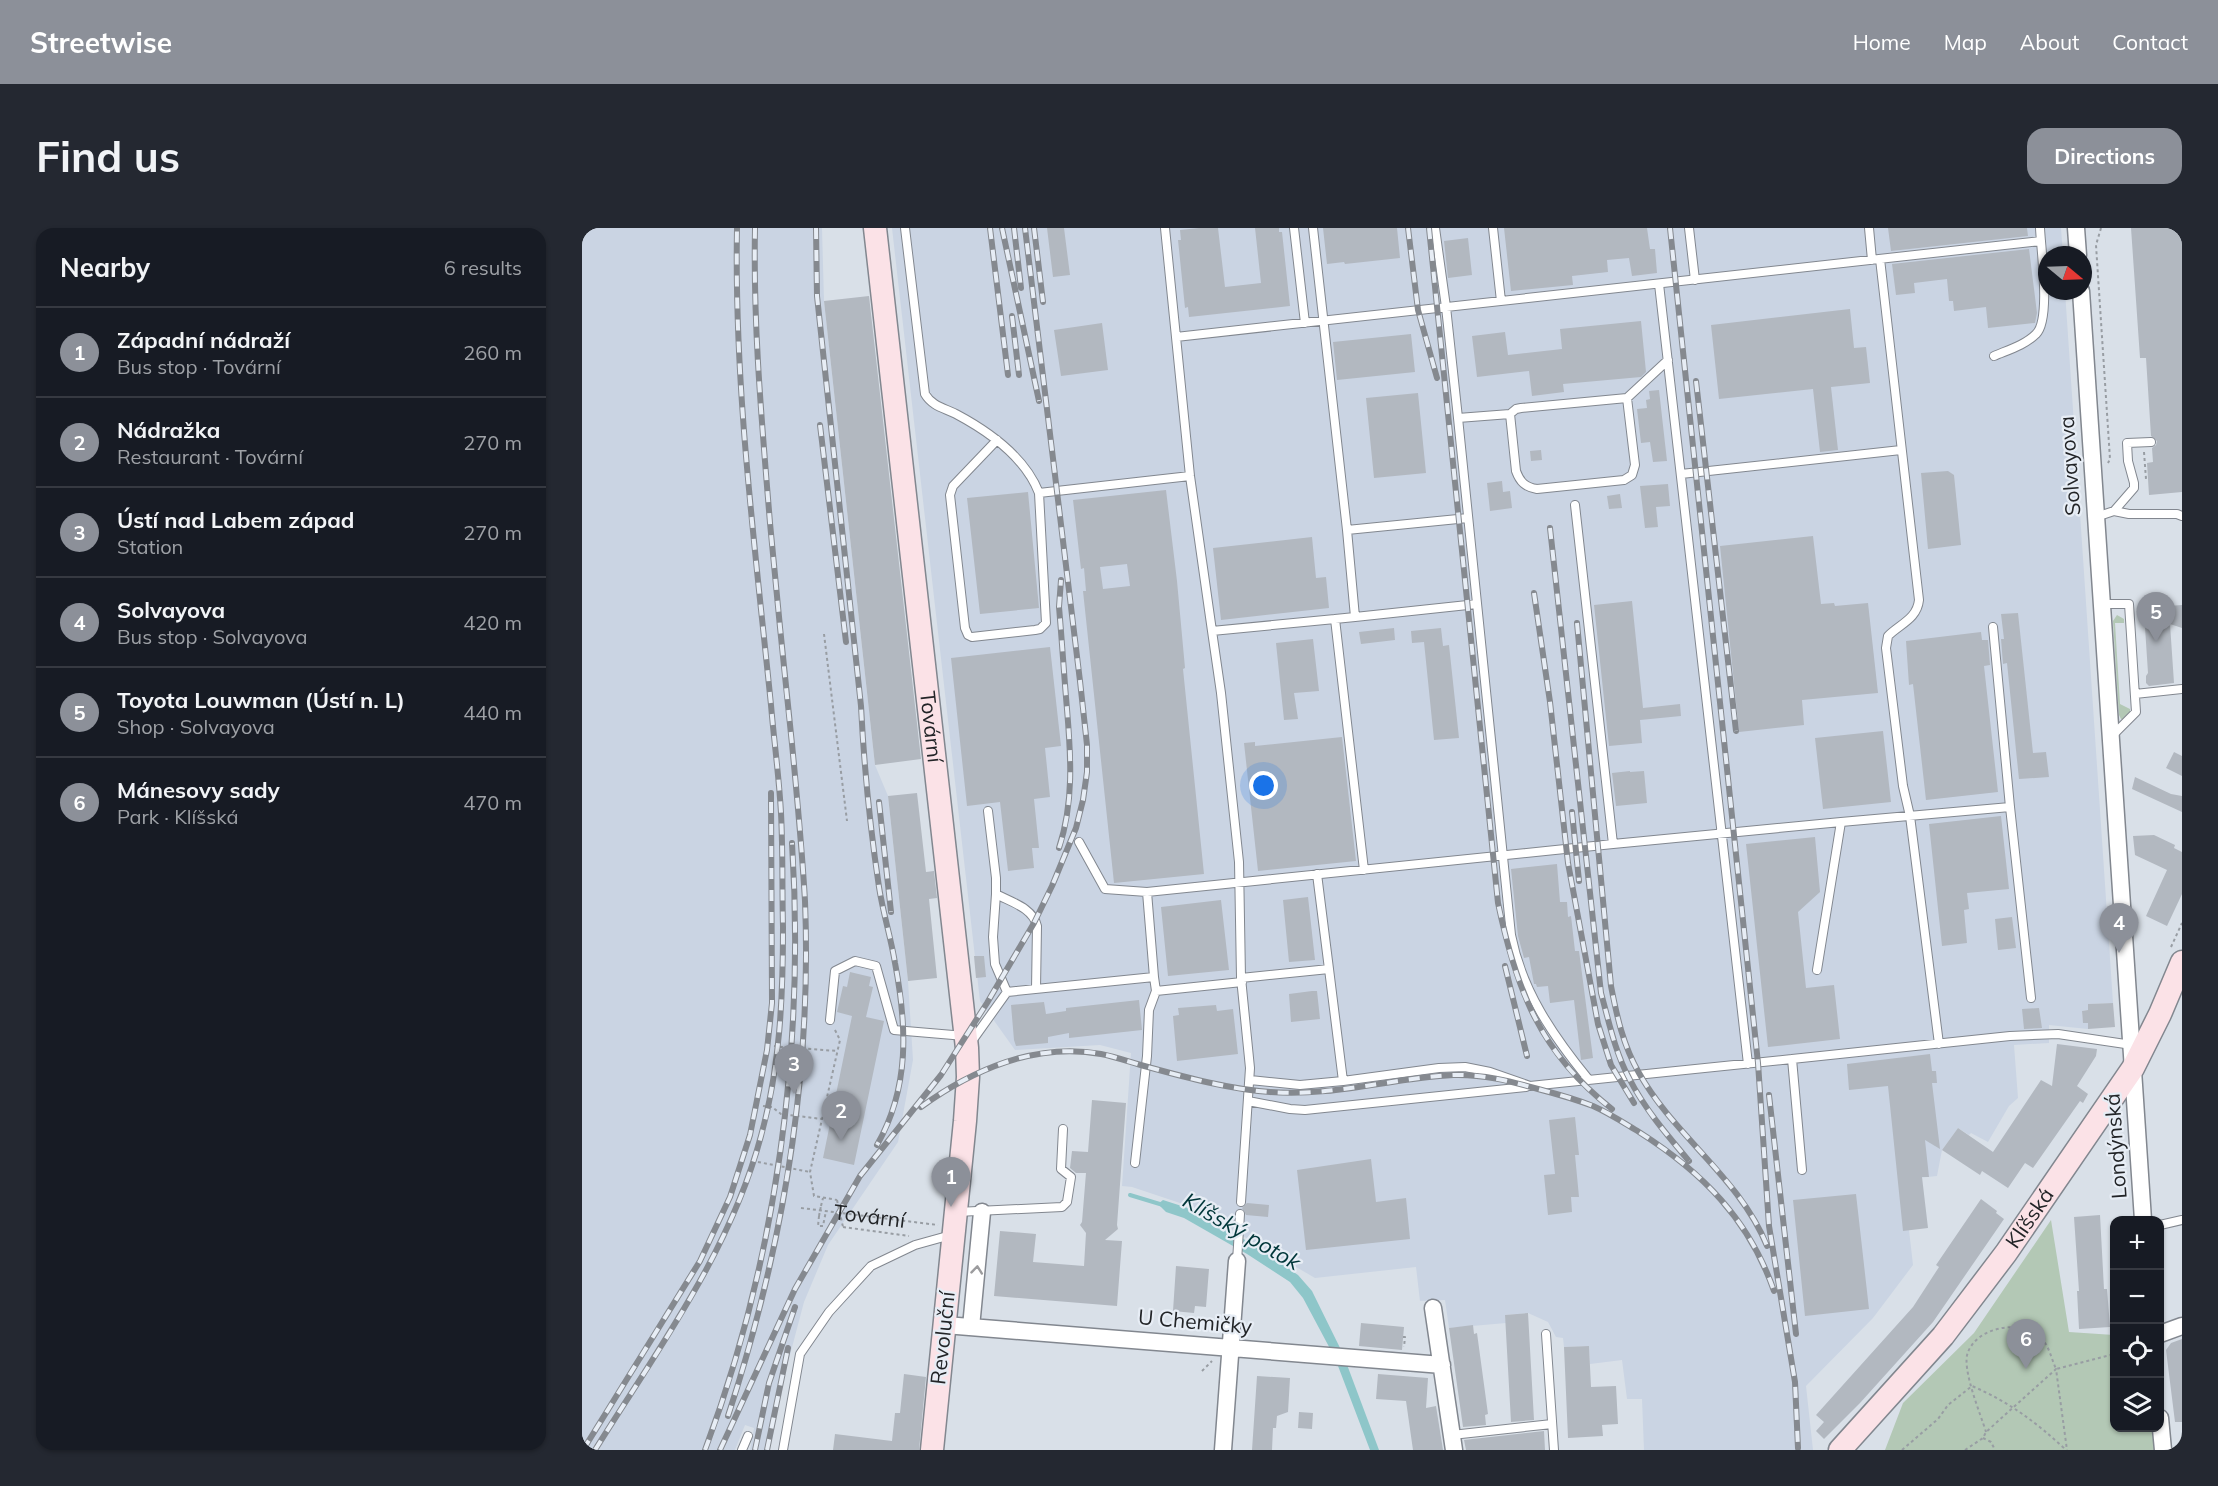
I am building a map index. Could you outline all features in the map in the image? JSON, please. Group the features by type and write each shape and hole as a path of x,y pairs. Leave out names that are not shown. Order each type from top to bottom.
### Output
{"street":[{"name":"Tovární","path":"875,228 966,1042 968,1077 947,1228"},
{"path":"2076,228 2077,246"},
{"name":"Solvayova","path":"2081,300 2133,1068"},
{"name":"Klíšská","path":"1840,1450 1960,1316 2004,1257 2133,1068 2160,1014 2182,962"},
{"name":"Londýnská","path":"2133,1068 2143,1216"},
{"name":"Revoluční","path":"971,1327 982,1212"},
{"name":"Revoluční","path":"932,1450 945,1325 947,1228"},
{"path":"1223,1450 1237,1258"},
{"path":"1433,1308 1453,1442"},
{"name":"U Chemičky","path":"945,1325 1442,1365"},
{"path":"2164,1333 2182,1326"},
{"path":"2161,1432 2163,1450"}],"lane":[{"path":"905,228 925,394 936,405 997,440 1031,474 1039,493 1046,623 1035,630 977,637 968,635 965,628 950,495 953,486 997,440"},
{"path":"1166,228 1190,476 1221,693 1239,862 1241,980 1250,1080 1241,1202"},
{"path":"1294,228 1305,323"},
{"path":"1313,228 1355,617"},
{"path":"1435,228 1458,418 1511,935 1520,972 1533,999 1552,1033 1589,1080"},
{"path":"1493,228 1501,301"},
{"path":"1689,228 1695,280"},
{"path":"1869,228 1876,260 1919,600 1918,610 1912,617 1888,636 1886,648 1939,1044"},
{"path":"1994,356 2035,336 2043,324 2040,228"},
{"path":"1176,337 2041,241"},
{"path":"1659,284 1748,1064"},
{"path":"1458,418 1510,414 1521,408 1627,398 1668,360"},
{"path":"1510,414 1516,471 1524,485 1537,489 1624,480 1632,475 1635,465 1627,398"},
{"path":"2114,511 2134,488 2129,468 2127,443 2147,442"},
{"path":"1681,474 1901,450"},
{"path":"1039,493 1190,476"},
{"path":"1575,505 1613,844"},
{"path":"2096,517 2114,511 2129,514 2177,514 2182,516"},
{"path":"1347,530 1468,518"},
{"path":"1212,631 1477,604"},
{"path":"2102,604 2129,604 2136,712 2111,738"},
{"path":"1335,619 1364,870"},
{"path":"1993,627 2031,998"},
{"path":"2135,694 2182,689"},
{"path":"1079,842 1105,890 1147,892 1613,844 2010,807"},
{"path":"988,811 996,878 993,937 995,964 1007,993"},
{"path":"1817,970 1841,822"},
{"path":"1317,874 1342,1081"},
{"path":"1135,1163 1147,1056 1149,1010 1156,991 1147,892"},
{"path":"996,894 1029,912 1036,919 1036,989"},
{"path":"830,1020 835,971 855,961 876,966 894,1030 966,1042 1007,993 1154,977"},
{"path":"1156,991 1329,969"},
{"path":"1248,1101 1305,1110 1939,1044 2058,1034 2132,1045"},
{"path":"1792,1059 1802,1170"},
{"path":"1250,1080 1282,1085 1342,1081 1440,1068 1465,1067 1491,1072 1530,1086"},
{"path":"783,1450 800,1354 830,1312 871,1266 982,1212 1062,1207 1067,1202 1071,1177 1061,1169 1063,1129"},
{"path":"1237,1258 1240,1214"},
{"path":"2164,1224 2182,1220"},
{"path":"1546,1335 1554,1450"},
{"path":"1453,1442 1552,1424"},
{"path":"742,1450 747,1436"}],"path":[{"path":"2101,228 2096,245 2110,459 2108,463 2102,464"},
{"path":"2146,481 2147,442"},
{"path":"824,634 847,821"},
{"path":"830,1020 840,1040 810,1172 814,1196 837,1200 843,1227 947,1228"},
{"path":"774,1046 784,1049 797,1047 837,1051"},
{"path":"763,1106 772,1107 781,1114 822,1119"},
{"path":"758,1162 810,1172"},
{"path":"823,1198 818,1226 823,1226 826,1211"},
{"name":"Tovární","path":"801,1208 947,1228"},
{"path":"1986,1432 1967,1366 1968,1352 1978,1339 1988,1332 2005,1327 2022,1327 2036,1333 2044,1341 2056,1369 2066,1450"},
{"path":"1403,1337 1405,1337 1404,1353"},
{"path":"1965,1450 1983,1438 1986,1432 2056,1369 2110,1355"},
{"path":"1202,1371 1214,1359"},
{"path":"1972,1386 2014,1407 2066,1450"},
{"path":"1902,1450 1938,1419 1948,1405 1972,1386"},
{"path":"1983,1438 1991,1442 1995,1450"},
{"path":"1970,1450 1971,1445"}],"shaded area":[{"path":"582,228 822,228 824,301 875,765 888,796 908,981 913,1060 898,1142 828,1245 804,1302 781,1389 770,1450 750,1450 754,1428 745,1425 735,1450 582,1450"},
{"path":"892,228 2061,228 2062,246 2038,246 2038,300 2066,300 2113,1003 2088,1004 2088,1010 2082,1011 2083,1022 2088,1023 2088,1029 2049,1025 2049,1043 2014,1045 2018,1098 2009,1106 1988,1142 1958,1128 1942,1150 1937,1176 1898,1180 1909,1230 1913,1265 1873,1318 1806,1386 1813,1450 1644,1450 1642,1399 1627,1399 1622,1360 1590,1364 1589,1346 1564,1347 1563,1338 1556,1337 1548,1322 1528,1313 1505,1315 1506,1323 1449,1328 1445,1300 1420,1301 1416,1267 1315,1278 1195,1208 1132,1187 1122,1186 1131,1053 1100,1045 1015,1050 980,1001"}],"green space":[{"path":"2117,615 2124,619 2124,623 2115,623 2120,704 2130,709 2130,716 2125,720 2119,715 2113,621"},
{"path":"2051,1220 2069,1332 2110,1335 2110,1432 2161,1432 2163,1450 1885,1450 1903,1403 1974,1333"}],"water":[{"path":"1163,1200 1194,1210 1252,1244 1298,1275 1312,1291 1343,1354 1379,1450 1370,1450 1335,1358 1303,1298 1290,1282 1184,1218 1166,1212 1158,1204"}],"building":[{"path":"1047,228 1064,228 1070,275 1053,277"},
{"path":"1218,228 1225,287 1261,283 1255,228 1279,228 1279,232 1282,232 1290,306 1189,317 1188,307 1185,308 1178,240 1181,240 1180,230"},
{"path":"1323,228 1397,228 1400,258 1327,264"},
{"path":"1504,228 1647,228 1650,249 1655,249 1657,273 1632,276 1629,258 1607,260 1608,272 1572,276 1573,285 1511,291"},
{"path":"1888,228 2027,228 2028,236 1891,251"},
{"path":"2131,228 2182,228 2182,492 2149,495 2147,463 2153,462 2152,448 2157,441 2151,436 2146,358 2140,358"},
{"path":"1468,238 1472,275 1448,278 1444,241"},
{"path":"2029,249 2037,313 2035,323 1988,328 1986,307 1954,311 1953,301 1949,301 1947,279 1914,283 1915,293 1896,295 1892,264"},
{"path":"869,296 921,759 875,765 824,301"},
{"path":"1850,309 1854,348 1866,347 1870,383 1831,387 1838,450 1820,452 1813,389 1719,399 1711,325"},
{"path":"1641,321 1646,372 1641,377 1563,384 1564,392 1532,396 1529,371 1477,377 1472,336 1505,332 1508,355 1562,349 1560,329"},
{"path":"1102,323 1108,370 1061,376 1054,330"},
{"path":"1411,334 1415,372 1337,380 1333,342"},
{"path":"1659,390 1667,461 1653,462 1650,442 1641,443 1637,409 1647,408 1646,400 1650,399 1649,391"},
{"path":"1418,393 1426,473 1374,478 1366,398"},
{"path":"1541,450 1542,460 1531,461 1530,451"},
{"path":"1948,471 1954,475 1961,545 1928,549 1921,473"},
{"path":"1502,481 1503,492 1510,491 1512,508 1490,511 1487,483"},
{"path":"1668,484 1670,506 1656,507 1658,527 1645,528 1640,486"},
{"path":"1166,490 1177,581 1185,668 1183,669 1204,874 1114,883 1083,591 1086,591 1084,568 1081,569 1073,500","holes":["1127,564 1130,586 1103,589 1100,567"]},
{"path":"1028,492 1039,608 980,614 967,498"},
{"path":"1620,494 1622,508 1609,509 1607,496"},
{"path":"1813,536 1821,604 1834,603 1835,606 1868,603 1878,693 1802,700 1804,725 1739,732 1720,546"},
{"path":"1312,537 1316,578 1326,577 1329,608 1221,620 1213,548"},
{"path":"1632,601 1643,708 1680,704 1681,716 1640,720 1642,743 1609,746 1594,605"},
{"path":"2182,605 2182,628 2170,624 2174,683 2149,686 2146,683 2148,673 2144,612 2153,611 2153,607"},
{"path":"2018,613 2033,753 2046,752 2049,777 2019,779 2007,663 2003,664 2001,639 2004,639 2001,614"},
{"path":"1394,628 1395,640 1361,644 1359,632"},
{"path":"1441,628 1443,646 1449,645 1459,738 1434,740 1424,642 1412,643 1411,631"},
{"path":"1981,632 1982,640 1988,640 1990,665 1984,666 1998,792 1926,800 1913,684 1909,685 1906,641"},
{"path":"1313,639 1319,691 1294,693 1298,719 1284,720 1276,643"},
{"path":"1050,647 1061,746 1045,748 1050,797 1034,799 1039,848 1032,848 1034,868 1008,871 1000,802 967,806 951,658"},
{"path":"1883,731 1891,802 1823,809 1815,738"},
{"path":"1342,737 1356,861 1258,871 1244,743 1255,742 1255,746"},
{"path":"2174,752 2182,756 2182,776 2166,768"},
{"path":"1644,771 1647,803 1616,806 1612,773"},
{"path":"2135,777 2171,794 2182,796 2182,812 2132,789"},
{"path":"917,793 926,872 934,871 937,898 929,899 937,978 908,981 888,796"},
{"path":"2001,816 2009,889 1967,893 1969,909 1964,910 1967,943 1942,946 1929,824"},
{"path":"2154,835 2175,845 2174,848 2182,852 2182,894 2167,926 2146,916 2167,870 2135,855 2133,836"},
{"path":"1815,837 1820,892 1798,912 1806,988 1834,985 1840,1039 1768,1047 1746,844"},
{"path":"1557,864 1560,902 1567,902 1575,951 1579,951 1593,1058 1581,1060 1574,1000 1550,1003 1548,986 1537,987 1534,984 1529,957 1524,958 1518,936 1511,869"},
{"path":"1308,897 1315,960 1289,962 1283,900"},
{"path":"1221,900 1229,970 1168,976 1161,907"},
{"path":"2012,917 2016,948 1998,950 1995,919"},
{"path":"974,956 984,956 986,977 976,978"},
{"path":"850,972 871,977 869,986 873,987 866,1017 884,1021 854,1165 823,1158 852,1016 837,1012 843,986 847,987"},
{"path":"1317,991 1320,1019 1291,1022 1289,994"},
{"path":"1139,1000 1142,1030 1069,1038 1069,1033 1048,1037 1048,1043 1016,1046 1011,1005 1044,1002 1046,1014 1066,1011 1066,1008"},
{"path":"2113,1003 2115,1027 2088,1029 2088,1023 2083,1023 2082,1011 2088,1010 2088,1004"},
{"path":"1216,1005 1217,1011 1233,1009 1238,1054 1177,1061 1173,1016 1179,1015 1178,1008"},
{"path":"2039,1008 2042,1028 2024,1029 2022,1009"},
{"path":"2057,1044 2097,1049 2096,1056 2077,1086 2088,1094 2083,1103 2080,1101 2033,1168 2025,1163 2008,1188 1982,1171 1980,1175 1942,1150 1958,1128 1993,1152 2041,1080 2052,1086"},
{"path":"1930,1054 1932,1071 1936,1071 1937,1083 1932,1083 1940,1149 1925,1140 1929,1177 1922,1177 1928,1228 1903,1231 1888,1086 1849,1090 1847,1064"},
{"path":"1092,1100 1126,1103 1118,1229 1105,1240 1122,1241 1117,1306 994,1296 1000,1231 1036,1234 1033,1262 1084,1266 1086,1233 1080,1225 1086,1173 1076,1173 1070,1168 1072,1151 1088,1152"},
{"path":"1575,1117 1579,1155 1575,1155 1579,1197 1571,1197 1572,1212 1548,1215 1544,1175 1555,1174 1549,1120"},
{"path":"1371,1159 1376,1202 1406,1198 1410,1239 1306,1250 1297,1170"},
{"path":"1856,1194 1869,1309 1805,1316 1793,1200"},
{"path":"1981,1199 2004,1219 1933,1322 1860,1403 1824,1439 1816,1431 1824,1422 1816,1415 1913,1307 1939,1267 1936,1265"},
{"path":"1247,1203 1269,1205 1268,1217 1246,1215 1242,1208"},
{"path":"2100,1215 2104,1289 2107,1289 2110,1327 2079,1329 2074,1217"},
{"path":"1176,1266 1209,1269 1206,1307 1195,1306 1194,1313 1173,1311"},
{"path":"1528,1313 1534,1420 1511,1422 1505,1315"},
{"path":"1361,1323 1404,1327 1402,1350 1359,1346"},
{"path":"1473,1325 1474,1334 1477,1333 1488,1414 1485,1415 1486,1425 1463,1427 1449,1328"},
{"path":"2182,1339 2182,1422 2175,1422 2166,1350 2171,1343"},
{"path":"1589,1346 1591,1387 1616,1386 1618,1424 1602,1425 1603,1436 1568,1438 1564,1347"},
{"path":"904,1374 926,1377 919,1450 833,1450 835,1434 892,1441 895,1413 900,1413"},
{"path":"1378,1374 1428,1378 1426,1408 1436,1406 1443,1450 1413,1450 1406,1401 1376,1399"},
{"path":"1257,1376 1290,1378 1288,1412 1277,1416 1276,1428 1273,1428 1272,1450 1252,1450"},
{"path":"1299,1412 1313,1413 1312,1429 1298,1428"},
{"path":"1544,1431 1545,1450 1466,1450 1464,1440"}],"waterway":[{"name":"Klíšský potok","path":"1130,1195 1163,1205"}],"railway":[{"path":"595,1450 690,1299 731,1220 748,1179 761,1136 776,1058 783,954 781,813 742,407 737,228"},
{"path":"728,1416 764,1290 778,1226 798,1097 804,1032 806,966 801,842 761,412 755,302 755,228"},
{"path":"816,228 817,296 861,706 870,819 879,887 902,1010 903,1056 900,1079 888,1123 877,1145"},
{"path":"990,228 1008,375"},
{"path":"1002,228 1039,401"},
{"path":"1014,228 1021,288"},
{"path":"720,1450 795,1289 860,1176 941,1075 1034,923 1076,828 1083,800 1087,772 1087,745 1025,228"},
{"path":"1034,228 1043,302"},
{"path":"1408,228 1418,310 1437,378"},
{"path":"1429,228 1498,903 1513,964 1535,1017 1549,1042 1566,1065 1587,1088 1612,1109"},
{"path":"1670,228 1758,1063 1769,1226 1795,1382 1798,1448"},
{"path":"1012,316 1019,375"},
{"path":"1696,381 1736,731"},
{"path":"820,425 846,642"},
{"path":"1550,528 1601,993 1616,1047 1629,1078 1649,1111 1689,1161"},
{"path":"1059,848 1067,814 1070,779 1059,607 1061,580"},
{"path":"1534,593 1550,702 1568,863 1598,1024 1611,1065 1634,1103"},
{"path":"1577,623 1611,986 1621,1031 1633,1062 1653,1096 1741,1199 1767,1246"},
{"path":"583,1450 700,1261 730,1197 750,1135 767,1050 772,1003 771,793"},
{"path":"879,802 891,912"},
{"path":"1572,812 1579,881"},
{"path":"705,1450 730,1377 751,1303 768,1227 780,1151 789,1074 794,997 795,920 792,843"},
{"path":"1505,966 1527,1056"},
{"path":"921,1107 962,1081 983,1071 1006,1062 1053,1052 1077,1051 1101,1054 1209,1083 1270,1092 1339,1090 1453,1075 1506,1081 1586,1103 1616,1118 1662,1147 1703,1181 1737,1220 1764,1265 1774,1291"},
{"path":"1769,1095 1796,1334"},
{"path":"755,1450 769,1383 795,1307"},
{"path":"767,1450 788,1348"}],"place":[{"name":"Toyota Louwman (Ústí n. L)","path":"2156,642"},
{"name":"Solvayova","path":"2119,953"},
{"name":"Ústí nad Labem západ","path":"794,1094"},
{"name":"Nádražka","path":"841,1141"},
{"name":"Západní nádraží","path":"951,1207"},
{"name":"Mánesovy sady","path":"2026,1369"}]}
